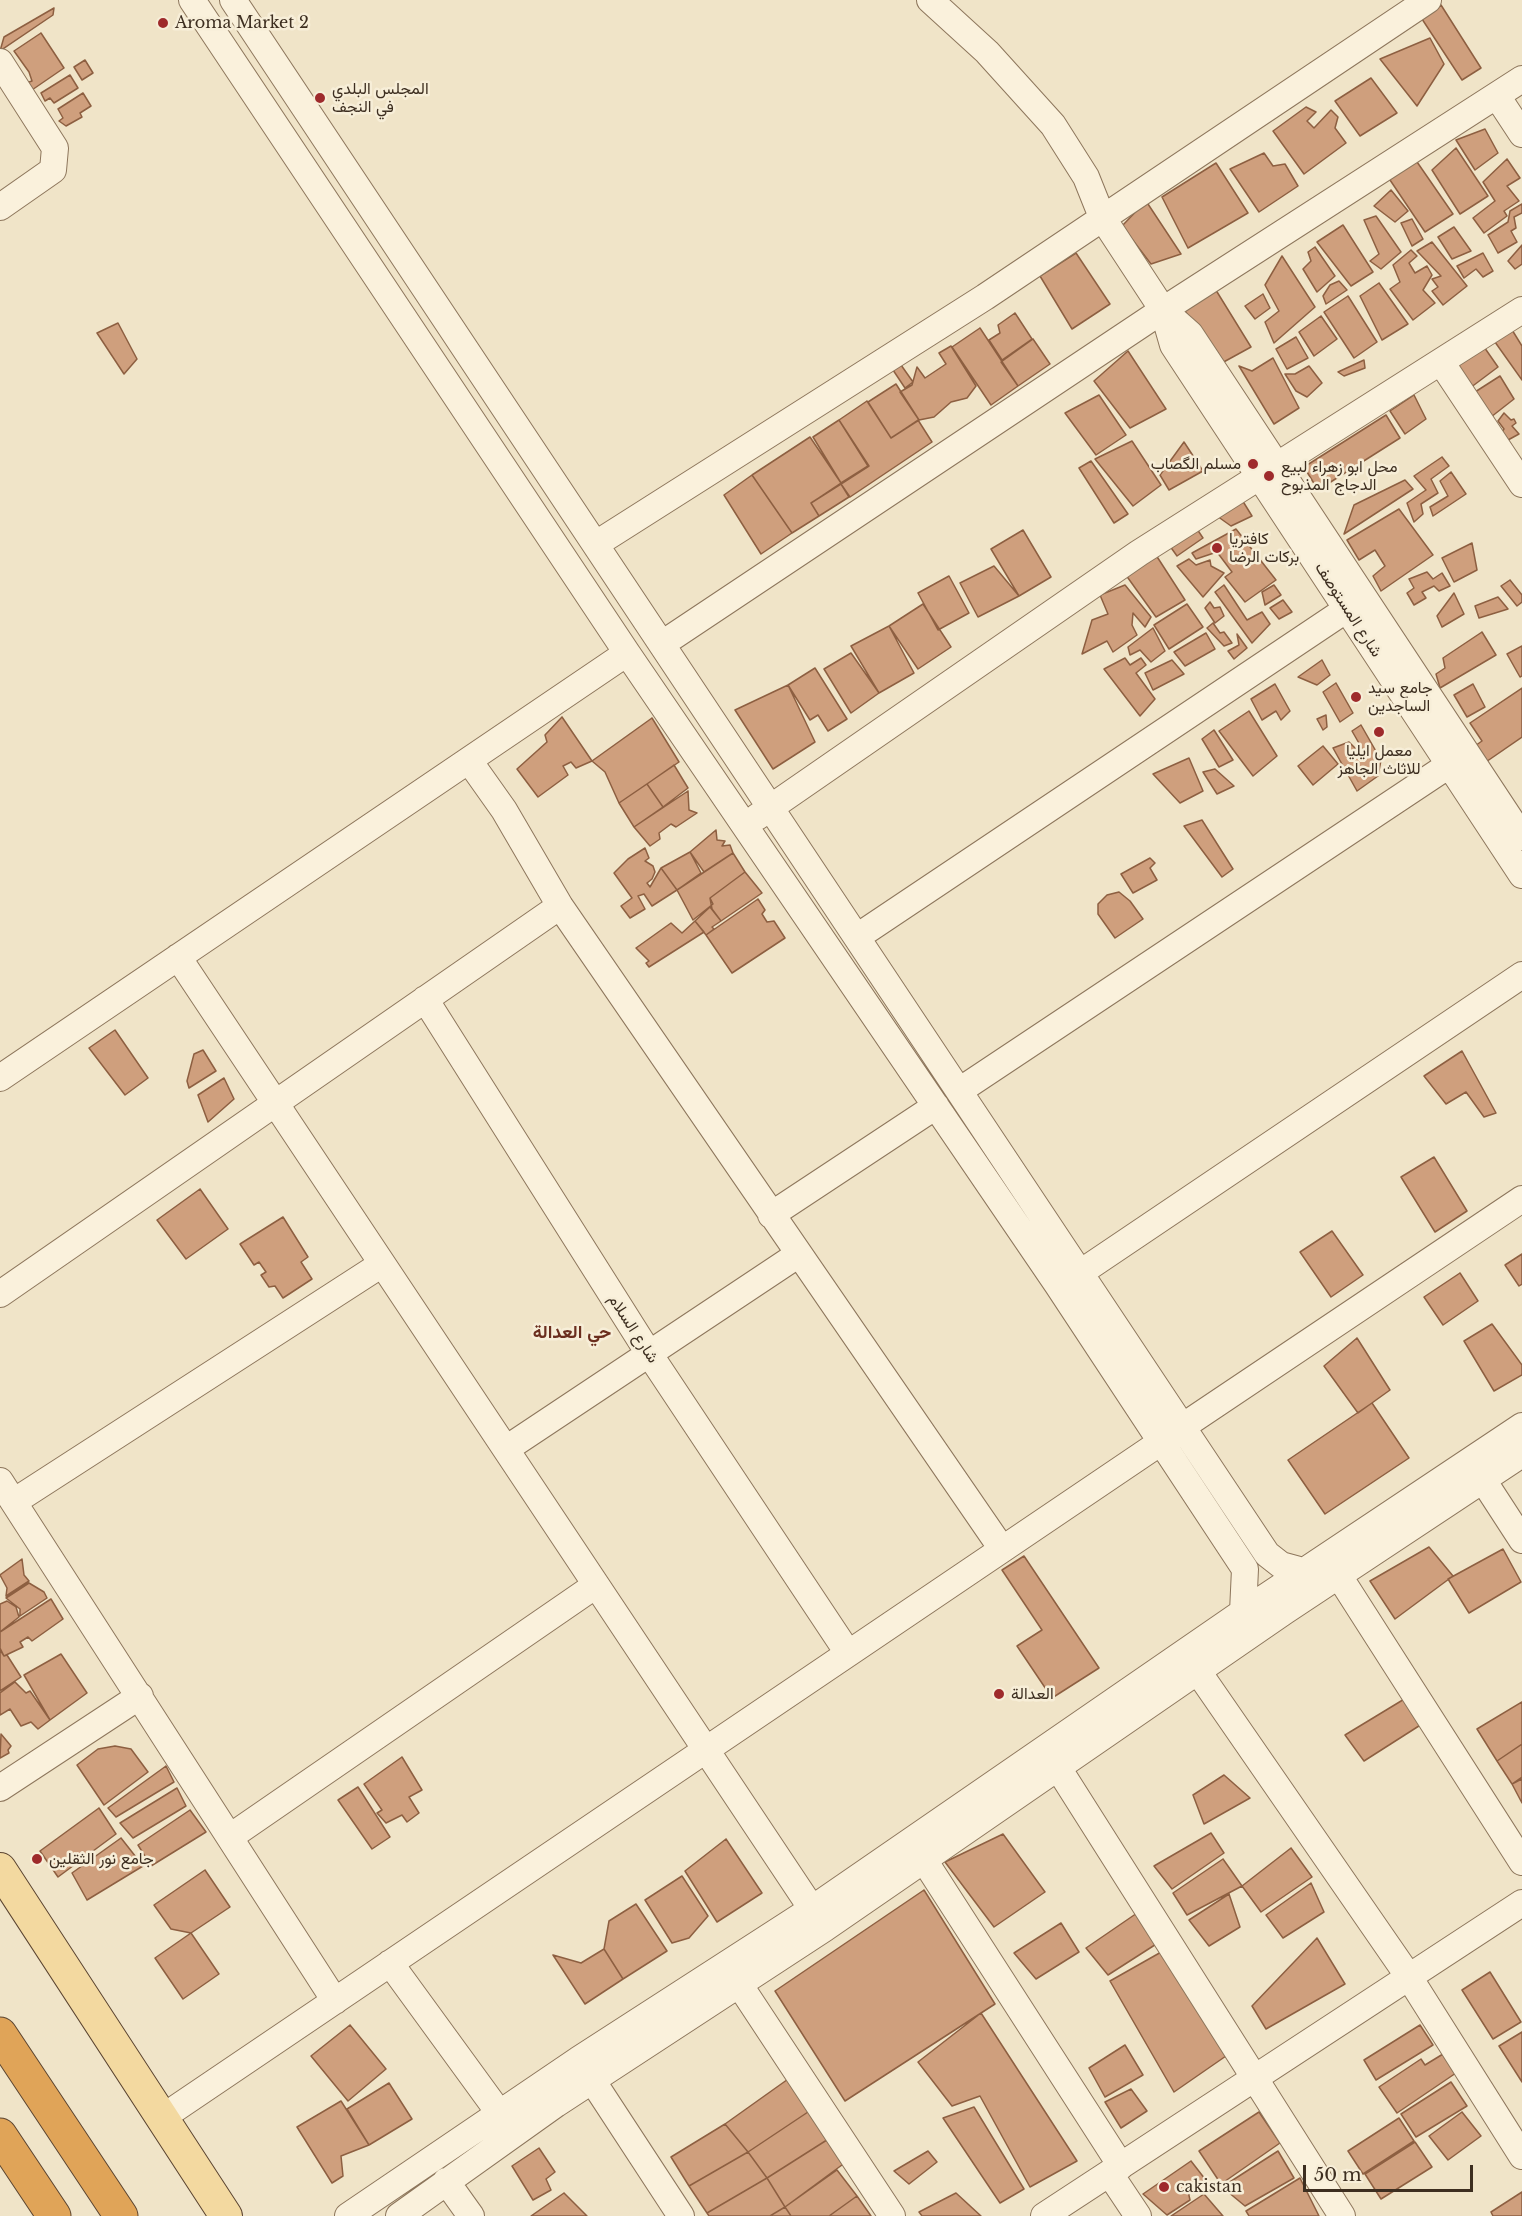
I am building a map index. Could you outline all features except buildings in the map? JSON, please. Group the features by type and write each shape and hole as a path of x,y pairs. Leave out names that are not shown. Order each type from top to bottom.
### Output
{"highway":[{"path":"0,2034 121,2216"},
{"path":"0,2135 54,2216"}],"main road":[{"path":"0,1869 226,2216"}],"street":[{"path":"192,0 627,653 936,1106 1245,1569 1243,1612"},
{"path":"233,0 1267,1554 1281,1565 1303,1571"},
{"name":"شارع المستوصف","path":"930,0 987,52 1053,125 1086,177 1101,216 1163,310 1173,345 1268,470 1522,837"},
{"path":"596,544 985,297 1101,216 1428,0"},
{"path":"0,62 55,148 53,170 0,207"},
{"path":"662,644 1163,310 1522,79"},
{"path":"1497,96 1522,134"},
{"path":"374,273 404,254"},
{"path":"744,826 1139,553 1522,310"},
{"path":"1441,362 1522,484"},
{"name":"شارع المستوصف","path":"1268,470 1347,609 1449,765 1519,864"},
{"path":"857,937 1347,609"},
{"path":"0,1078 470,762 627,653"},
{"path":"470,762 504,810 561,906 771,1215 1002,1548"},
{"path":"959,1091 1449,765"},
{"path":"0,1294 561,906"},
{"path":"178,957 812,1909"},
{"path":"1080,1273 1522,975"},
{"name":"شارع السلام","path":"425,999 648,1352 848,1653"},
{"path":"771,1215 936,1106"},
{"path":"1182,1427 1522,1199"},
{"path":"506,1449 648,1352 799,1254"},
{"path":"15,1501 382,1264"},
{"path":"348,2216 500,2114 592,2080 924,1860 1052,1757 1243,1612 1522,1426"},
{"path":"163,2117 1161,1442"},
{"path":"399,2216 446,2181 550,2094 812,1909 1052,1757 1198,1673 1522,1454"},
{"path":"1483,1480 1522,1540"},
{"path":"0,1481 335,2001"},
{"path":"1245,1569 1267,1554"},
{"path":"1339,1576 1522,1862"},
{"path":"230,1837 596,1585"},
{"path":"1198,1673 1409,1977 1520,2148"},
{"path":"0,1788 140,1696"},
{"path":"1052,1757 1342,2216"},
{"path":"924,1860 1115,2170 1138,2216"},
{"path":"1044,2216 1522,1903"},
{"path":"390,1963 500,2114"},
{"path":"739,1984 892,2216"},
{"path":"592,2080 681,2216"},
{"path":"446,2181 471,2216"}],"place":[{"name":"Aroma Market 2","path":"163,23"},
{"name":"المجلس البلدي في النجف","path":"320,98"},
{"name":"مسلم الگصاب","path":"1253,464"},
{"name":"محل ابو زهراء لبيع الدجاج المذبوح","path":"1269,476"},
{"name":"كافتريا بركات الرضا","path":"1217,548"},
{"name":"جامع سيد الساجدين","path":"1356,697"},
{"name":"معمل ايليا للاثاث الجاهز","path":"1379,732"},
{"name":"العدالة","path":"999,1694"},
{"name":"جامع نور الثقلين","path":"37,1859"},
{"name":"cakistan","path":"1164,2187"}],"district":[{"name":"حي العدالة","path":"572,1333"}]}
